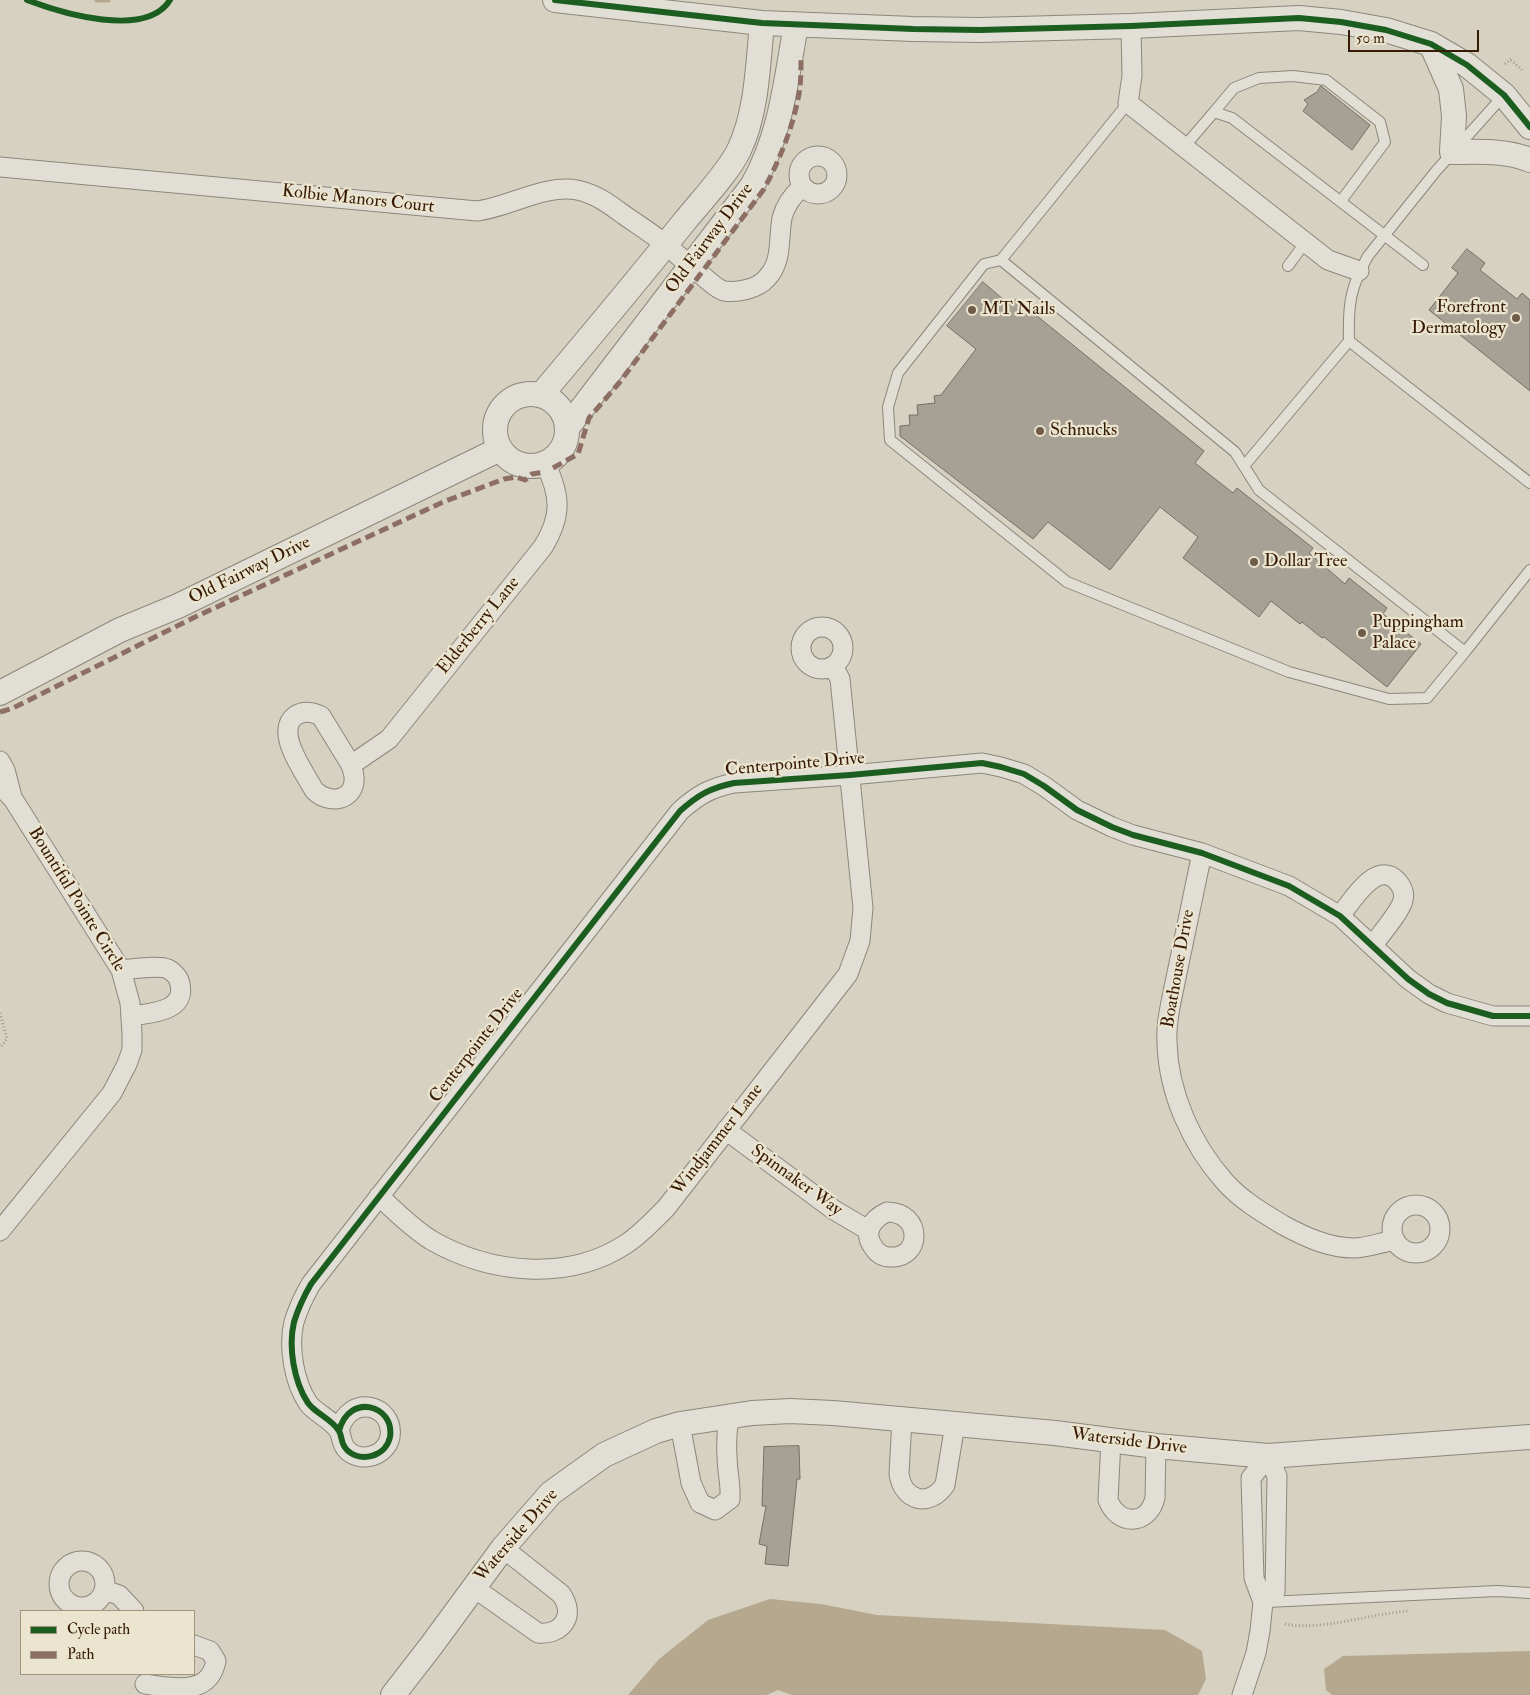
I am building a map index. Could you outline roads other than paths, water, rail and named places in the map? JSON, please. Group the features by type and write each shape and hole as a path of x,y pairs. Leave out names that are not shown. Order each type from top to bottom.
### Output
{"street":[{"path":"555,0 762,24 970,30 1131,26 1298,18 1341,22 1386,30 1431,44 1467,65 1504,95 1530,127"},
{"name":"Old Fairway Drive","path":"542,395 666,244 739,150 749,118 756,84 762,24"},
{"name":"Old Fairway Drive","path":"545,463 560,452 566,440 567,428 752,186 762,168 780,118 796,25"},
{"path":"1131,26 1132,76 1128,103 1328,260 1359,271"},
{"path":"1431,44 1451,89 1454,116 1452,152 1516,154 1530,160"},
{"name":"Kolbie Manors Court","path":"0,166 477,212 494,209 522,198 550,191 576,190 598,196 666,244 722,291 756,287 775,268 780,248 782,217 791,198 802,186"},
{"path":"545,463 533,466 520,464 509,459 500,450 496,441 494,429 497,416 513,398 529,393 542,395 553,401 562,410 567,428"},
{"name":"Old Fairway Drive","path":"0,693 120,630 178,606 500,450"},
{"name":"Elderberry Lane","path":"350,765 389,739 543,547 556,521 557,509 552,476 545,463"},
{"name":"Windjammer Lane","path":"379,1196 430,1239 449,1249 503,1266 532,1270 572,1266 601,1257 626,1244 645,1229 666,1208 848,974 860,941 864,908 840,679 833,666"},
{"path":"306,712 314,712 321,716 350,765 354,776 354,783 345,796 334,800 319,796 290,746 287,727 291,720 296,715 306,712"},
{"name":"Bountiful Pointe Circle","path":"0,761 5,770 6,792 122,970 132,1016 132,1050 112,1093 0,1231"},
{"name":"Centerpointe Drive","path":"339,1431 309,1404 298,1383 292,1344 294,1324 301,1301 311,1284 379,1196 680,811 703,793 715,787 734,782 850,775 982,763 1001,767 1024,774 1077,810 1112,827 1133,835 1202,853 1289,886 1340,916 1374,945 1408,979 1429,994 1447,1003 1493,1016 1530,1016"},
{"name":"Boathouse Drive","path":"1202,853 1170,1004 1167,1042 1169,1065 1175,1090 1196,1142 1226,1184 1248,1203 1296,1232 1323,1244 1355,1248 1395,1240"},
{"path":"1340,916 1367,882 1382,875 1395,879 1402,887 1403,901 1374,945"},
{"path":"122,970 168,969 179,979 181,986 180,996 171,1007 132,1016"},
{"name":"Spinnaker Way","path":"726,1130 834,1210 868,1230"},
{"name":"Waterside Drive","path":"393,1695 502,1548 551,1493 604,1455 656,1431 680,1424 752,1413 790,1411 1055,1433 1156,1446 1268,1456 1530,1437"},
{"path":"680,1424 691,1483 700,1503 715,1510 730,1499 731,1486 726,1439 729,1417"},
{"path":"902,1419 900,1482 904,1490 910,1495 925,1499 933,1497 945,1485 955,1424"},
{"path":"1111,1440 1108,1500 1116,1514 1125,1519 1134,1520 1142,1518 1154,1506 1156,1498 1156,1446"},
{"path":"1242,1695 1256,1654 1263,1602 1254,1578 1251,1478 1268,1456 1277,1476 1275,1592 1263,1602"},
{"path":"473,1587 538,1633 554,1632 564,1624 568,1609 566,1601 561,1594 502,1548"},
{"path":"104,1590 119,1596 133,1610"},
{"path":"145,1684 198,1690 208,1683 214,1674 216,1661 210,1651 195,1645"}],"lane":[{"path":"1184,147 1234,88 1259,78 1293,76 1326,80 1380,122 1385,142 1341,201"},
{"path":"1244,466 1349,341 1348,311 1352,289 1359,271 1368,256 1452,152 1504,95"},
{"path":"1128,103 1002,260 984,264 898,373 888,407 890,440 1067,582 1288,672 1389,699 1427,698 1530,570"},
{"path":"1214,112 1232,118 1423,265"},
{"path":"1288,266 1306,243"},
{"path":"1002,260 1234,452 1259,490 1465,652"},
{"path":"1349,341 1530,483"},
{"path":"1263,1602 1497,1591 1530,1593"}],"waterway":[{"path":"97,0 108,0"}],"place":[{"name":"MT Nails","path":"972,310"},
{"name":"Forefront Dermatology","path":"1516,318"},
{"name":"Schnucks","path":"1040,431"},
{"name":"Dollar Tree","path":"1254,562"},
{"name":"Puppingham Palace","path":"1362,633"}]}
